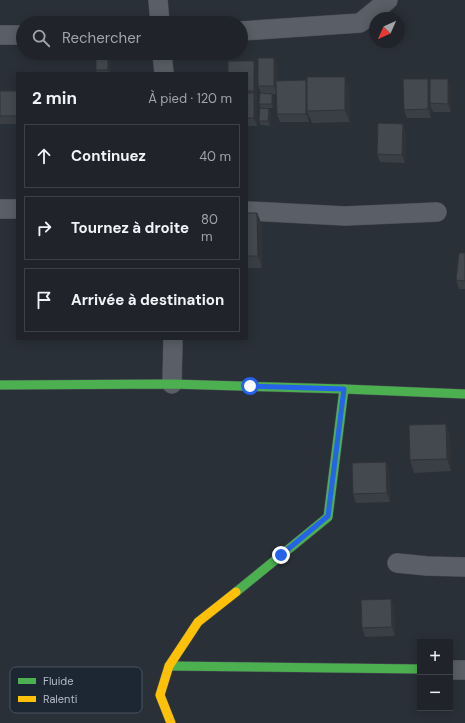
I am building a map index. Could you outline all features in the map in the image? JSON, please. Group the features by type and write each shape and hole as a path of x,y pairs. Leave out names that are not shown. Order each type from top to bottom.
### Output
{"street":[{"path":"158,0 159,16"},
{"path":"248,31 360,23 388,0"},
{"path":"0,35 16,35"},
{"path":"163,60 164,72"},
{"path":"0,208 16,208"},
{"path":"248,211 345,216 437,212"},
{"path":"172,384 173,340"},
{"path":"0,385 172,384 465,394"},
{"path":"171,723 160,695 169,666 198,622 328,516 344,389"},
{"path":"396,563 428,566 465,566"},
{"path":"169,666 417,669"},
{"path":"453,670 465,670"}],"building":[{"path":"258,58 274,58 274,86 258,86"},
{"path":"96,60 108,60 108,70 96,70"},
{"path":"228,61 254,61 254,91 248,91 248,72 228,72"},
{"path":"307,77 345,77 345,110 307,111"},
{"path":"403,79 428,79 428,109 404,110"},
{"path":"430,79 448,79 448,104 430,103"},
{"path":"306,80 306,114 277,114 276,81"},
{"path":"0,91 16,91 16,116 0,116"},
{"path":"248,93 254,93 254,118 248,118"},
{"path":"260,93 272,94 272,104 259,104"},
{"path":"260,108 269,109 268,121 259,121"},
{"path":"378,123 403,124 402,155 377,154"},
{"path":"248,213 257,213 258,256 248,256"},
{"path":"459,253 465,253 465,281 456,280"},
{"path":"446,424 447,459 410,460 409,425"},
{"path":"386,462 387,493 353,494 352,463"},
{"path":"391,599 392,627 362,628 361,600"}],"traffic: fast":[{"path":"0,385 172,384 465,394"},
{"path":"236,592 328,517 344,389"},
{"path":"169,666 417,669"}],"traffic: slow":[{"path":"171,723 160,695 169,666 198,622 236,592"}],"route":[{"path":"250,386 344,389 328,516 281,555"}]}
